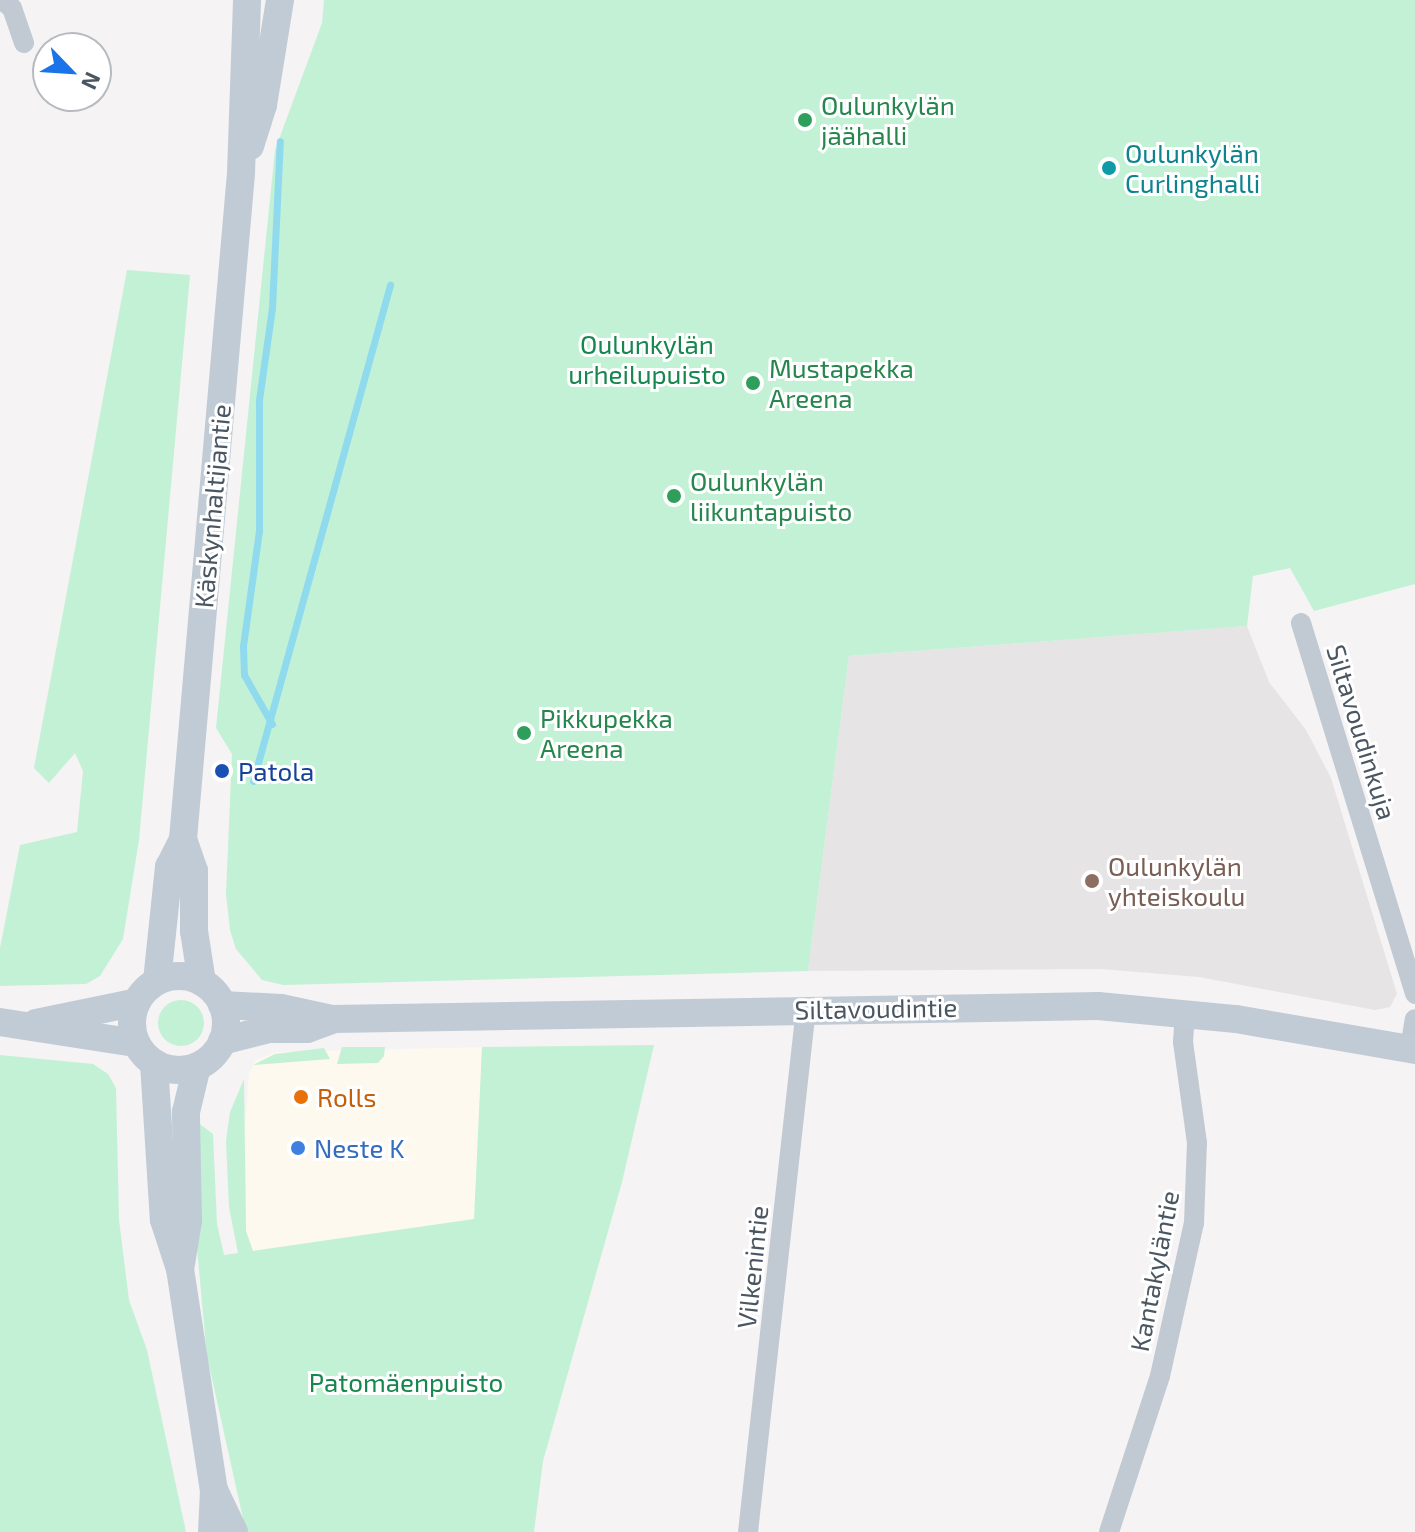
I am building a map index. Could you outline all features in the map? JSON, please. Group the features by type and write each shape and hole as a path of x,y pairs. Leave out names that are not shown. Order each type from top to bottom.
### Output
{"main road":[{"name":"Käskynhaltijantie","path":"157,981 169,867 183,839 241,173 247,0"},
{"name":"Käskynhaltijantie","path":"241,173 263,105 280,0"},
{"name":"Käskynhaltijantie","path":"183,839 194,871 194,931 202,982"},
{"path":"180,1269 188,1221 186,1112 197,1066 222,1041 222,1005 202,982 179,976 157,981 137,1002 132,1022 145,1053 164,1220 180,1269 214,1490 212,1532"},
{"path":"33,1024 137,1002"},
{"name":"Siltavoudintie","path":"222,1005 281,1008 334,1019 806,1008 1098,1006 1185,1012 1412,1050"},
{"name":"Siltavoudintie","path":"222,1041 269,1029 307,1029 334,1019"},
{"path":"0,1022 33,1024 145,1053 178,1070 197,1066"},
{"path":"214,1490 234,1532"}],"street":[{"path":"2,0 12,8 24,43"},
{"name":"Siltavoudinkuja","path":"1301,623 1415,994"},
{"name":"Vilkenintie","path":"748,1532 806,1008"},
{"name":"Kantakyläntie","path":"1109,1532 1157,1388 1194,1223 1197,1143 1183,1042 1185,1012"},
{"path":"1412,1050 1415,1019"}],"shaded area":[{"name":"Oulunkylän yhteiskoulu","path":"1247,626 1269,682 1306,730 1331,778 1397,994 1390,1007 1375,1010 1199,977 1101,969 808,971 849,656"},
{"path":"482,1047 475,1219 252,1251 246,1231 245,1128 249,1073 256,1060 277,1052"}],"green space":[{"name":"Oulunkylän liikuntapuisto","path":"324,0 1415,0 1415,584 1314,611 1290,568 1253,576 1247,626 849,656 808,971 283,985 262,980 236,949 230,930 226,894 232,754 216,728 275,150 322,23"},
{"path":"127,270 190,275 139,840 123,939 100,976 86,984 0,986 0,948 20,845 77,832 83,771 75,753 49,783 34,768"},
{"path":"181,1000 197,1007 204,1023 197,1039 181,1046 165,1039 158,1023 165,1007"},
{"name":"Patomäenpuisto","path":"654,1045 622,1182 543,1461 534,1532 246,1532 207,1356 195,1227 197,1122 213,1134 217,1224 224,1255 238,1253 229,1207 226,1141 230,1112 244,1079 246,1231 253,1251 474,1219 482,1047"},
{"path":"342,1047 385,1047 384,1056 378,1063 337,1064"},
{"path":"324,1048 330,1059 253,1065 275,1054"},
{"path":"0,1055 93,1064 108,1074 116,1088 119,1220 129,1300 147,1350 186,1532 0,1532"}],"waterway":[{"path":"272,724 244,675 243,646 259,531 259,400 272,308 280,141"},
{"path":"253,781 390,285"}],"place":[{"name":"Oulunkylän jäähalli","path":"805,120"},
{"name":"Oulunkylän Curlinghalli","path":"1109,168"},
{"name":"Mustapekka Areena","path":"753,383"},
{"name":"Oulunkylän liikuntapuisto","path":"674,496"},
{"name":"Pikkupekka Areena","path":"524,733"},
{"name":"Patola","path":"222,771"},
{"name":"Oulunkylän yhteiskoulu","path":"1092,881"},
{"name":"Rolls","path":"301,1097"},
{"name":"Neste K","path":"298,1148"}],"park label":[{"name":"Oulunkylän urheilupuisto","path":"647,359"}]}
